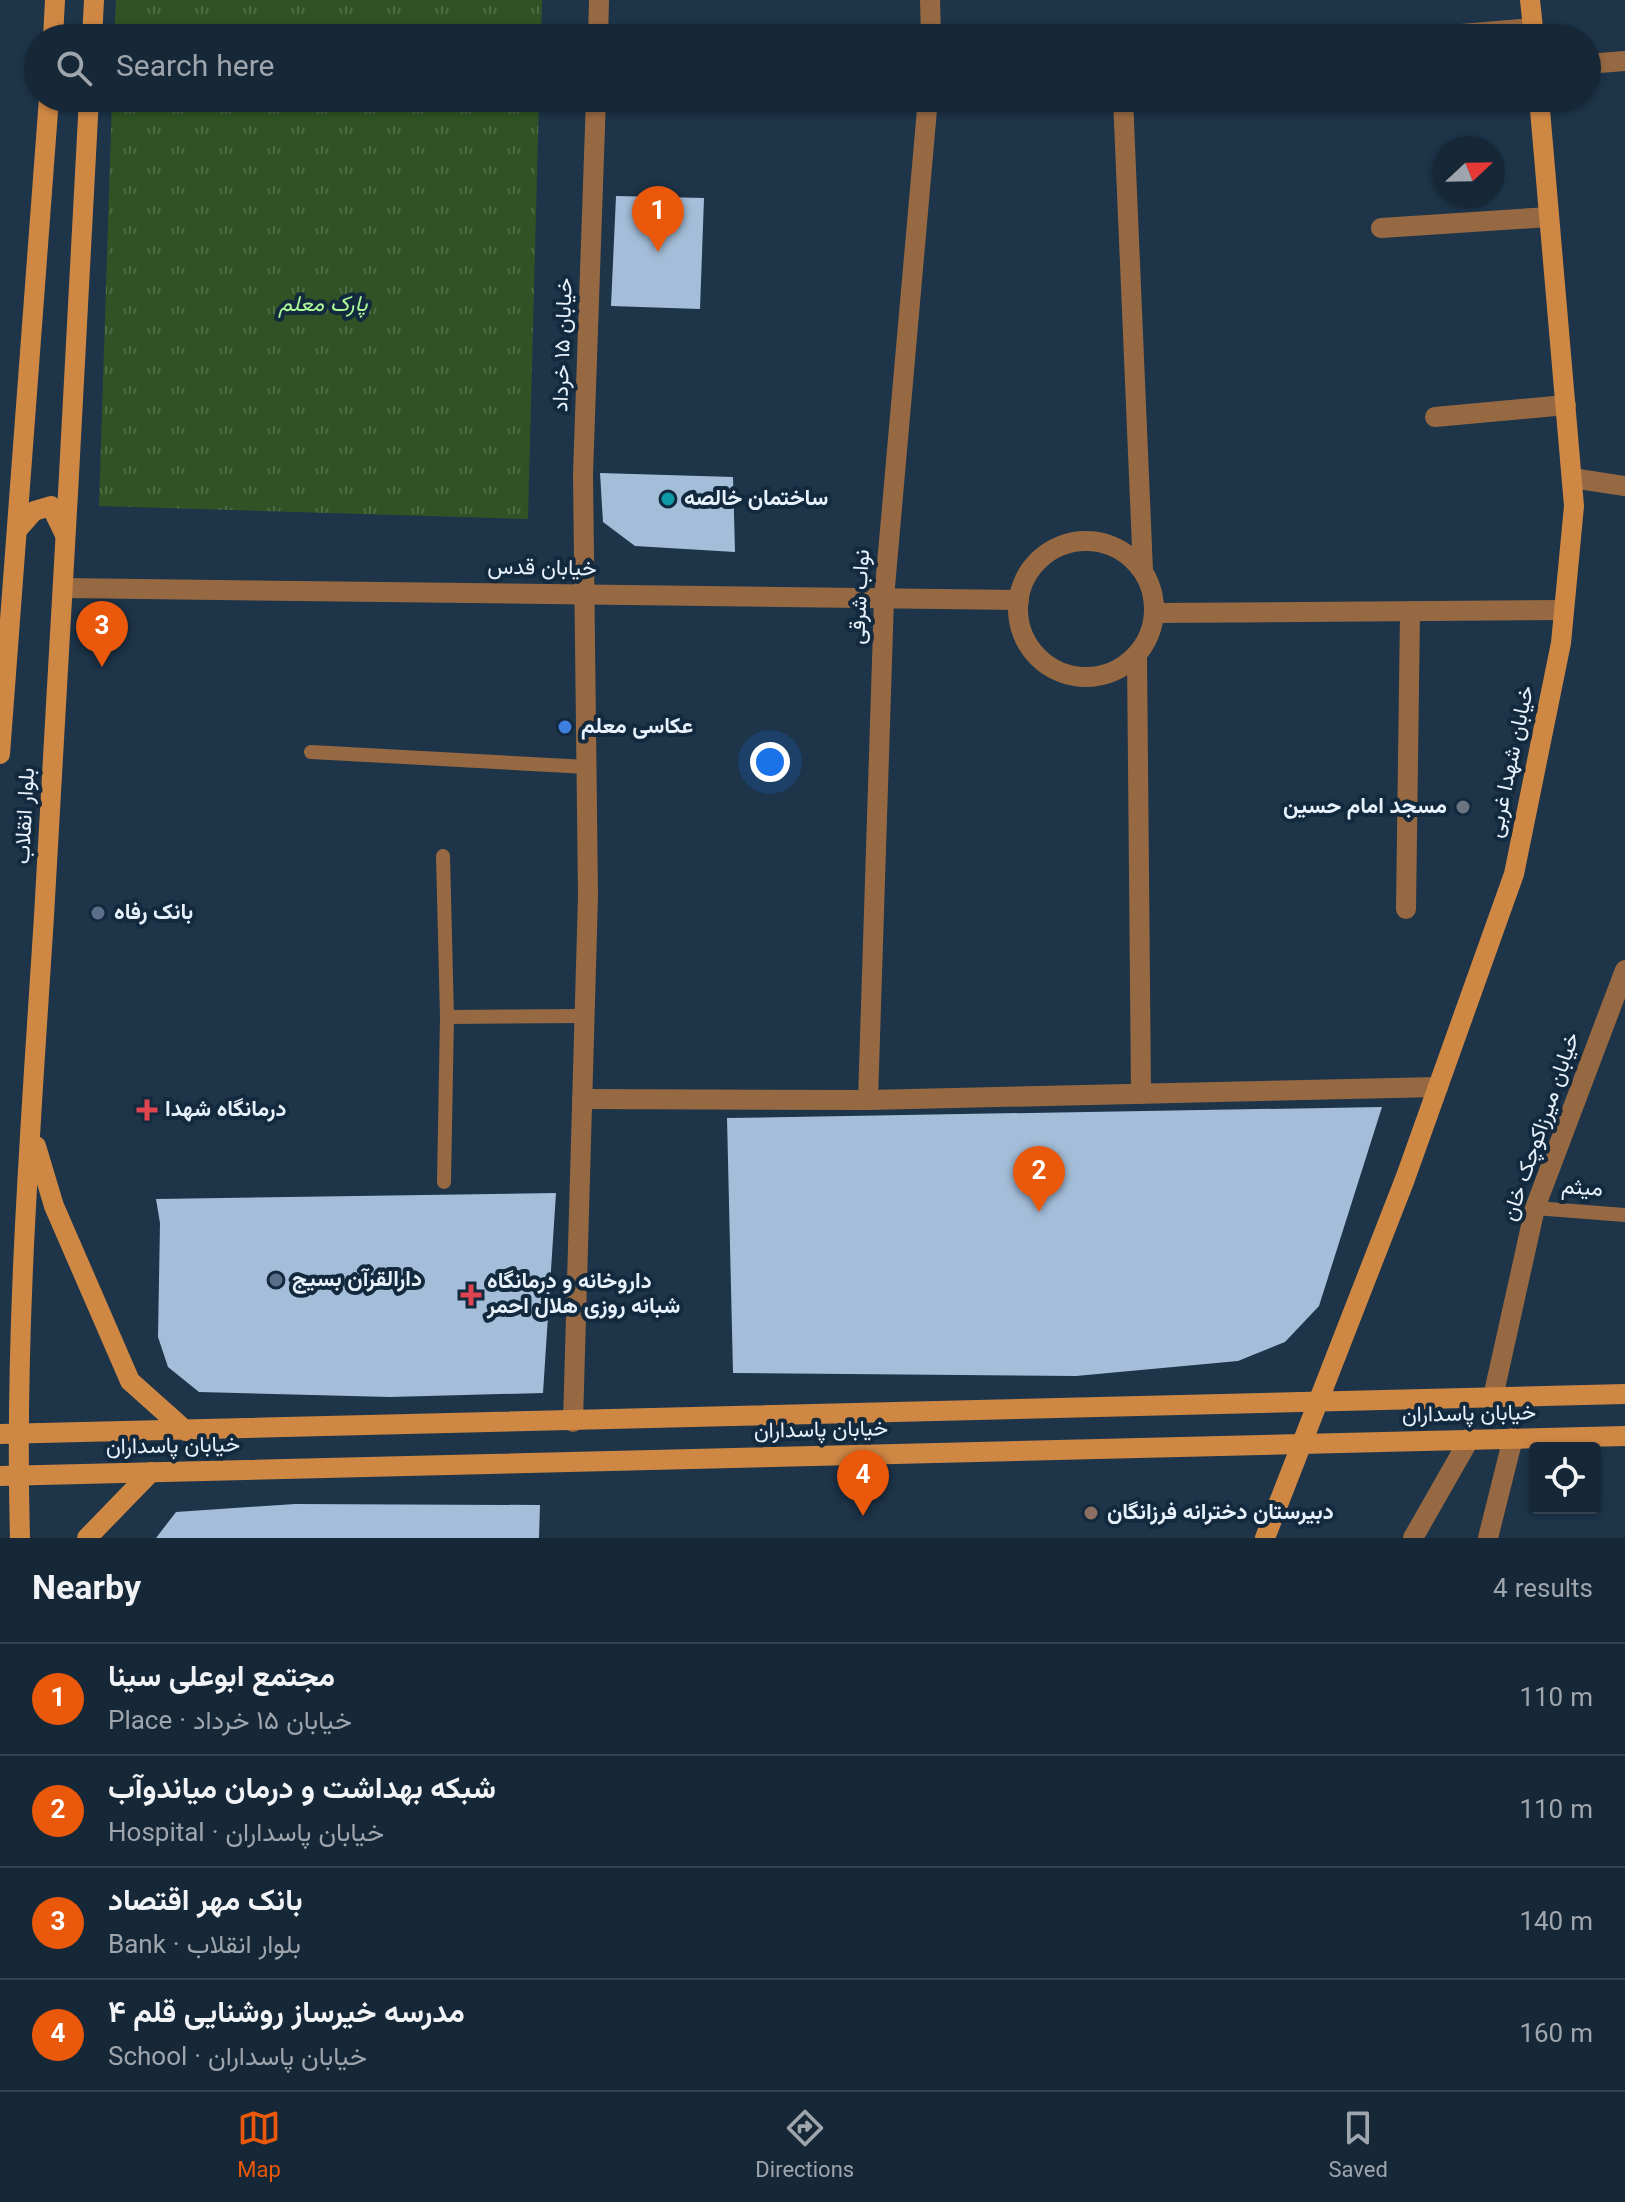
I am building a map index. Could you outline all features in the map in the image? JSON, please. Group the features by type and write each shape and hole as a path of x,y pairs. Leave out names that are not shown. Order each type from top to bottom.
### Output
{"main road":[{"path":"54,24 55,0"},
{"path":"93,24 94,0"},
{"path":"1530,0 1533,24"},
{"name":"بلوار انقلاب","path":"0,754 6,572 19,528 48,112"},
{"name":"بلوار انقلاب","path":"20,1538 9,1475 8,1434 31,1131 64,588 88,112"},
{"name":"خیابان شهدا غربی","path":"1265,1538 1438,1087 1514,874 1561,643 1574,506 1540,112"},
{"path":"19,528 34,511 51,506 67,538"},
{"path":"31,1131 54,1206 130,1381 186,1431"},
{"name":"خیابان پاسداران","path":"8,1434 1625,1394"},
{"name":"خیابان پاسداران","path":"9,1475 1625,1436"},
{"path":"87,1538 151,1472"}],"street":[{"path":"598,24 599,0"},
{"path":"930,0 931,24"},
{"path":"1601,63 1625,61"},
{"name":"خیابان ۱۵ خرداد","path":"573,1422 585,1016 587,767 583,474 596,112"},
{"name":"نواب شرقی","path":"868,1100 884,598 927,112"},
{"path":"1124,112 1143,571"},
{"path":"1381,228 1549,217"},
{"path":"1435,417 1566,405"},
{"path":"1572,478 1625,486"},
{"path":"1086,541 1108,545 1127,555 1143,571 1152,591 1154,613 1149,636 1137,655 1119,669 1098,677 1075,676 1054,669 1036,655 1024,636 1019,600 1029,571 1045,555 1064,544 1086,541"},
{"name":"خیابان قدس","path":"64,588 1019,600"},
{"path":"1154,613 1564,610"},
{"path":"1406,909 1410,611"},
{"path":"1137,655 1141,1094"},
{"name":"خیابان میرزاکوچک خان","path":"1493,1397 1535,1208 1625,970"},
{"path":"582,1099 868,1100 1438,1087"},
{"path":"1413,1538 1470,1438"},
{"path":"1488,1538 1513,1438"}],"lane":[{"path":"311,752 587,767"},
{"path":"443,856 447,1017 444,1182"},
{"path":"447,1017 585,1016"},
{"name":"میثم","path":"1535,1208 1625,1215"}],"green space":[{"path":"116,0 542,0 541,24 115,24"},
{"name":"پارک معلم","path":"112,112 539,112 528,519 99,506"}],"building":[{"path":"616,196 704,198 700,309 611,306"},
{"name":"ساختمان خالصه","path":"600,473 733,477 735,552 635,546 603,522"},
{"path":"1382,1107 1319,1306 1285,1342 1238,1361 1076,1376 733,1373 727,1118"},
{"path":"556,1193 543,1393 390,1397 199,1392 168,1367 158,1337 160,1223 156,1199"},
{"path":"295,1504 540,1505 539,1538 156,1538 176,1512"}],"place":[{"name":"مجتمع ابوعلی سینا","path":"658,252"},
{"name":"ساختمان خالصه","path":"668,499"},
{"name":"بانک مهر اقتصاد","path":"102,667"},
{"name":"عکاسی معلم","path":"565,727"},
{"name":"مسجد امام حسین","path":"1463,807"},
{"name":"بانک رفاه","path":"98,913"},
{"name":"درمانگاه شهدا","path":"147,1110"},
{"name":"شبکه بهداشت و درمان میاندوآب","path":"1039,1212"},
{"name":"دارالقرآن بسیج","path":"276,1280"},
{"name":"داروخانه و درمانگاه شبانه روزی هلال احمر","path":"471,1295"},
{"name":"دبیرستان دخترانه فرزانگان","path":"1091,1513"},
{"name":"مدرسه خیرساز روشنایی قلم ۴","path":"863,1516"}]}
